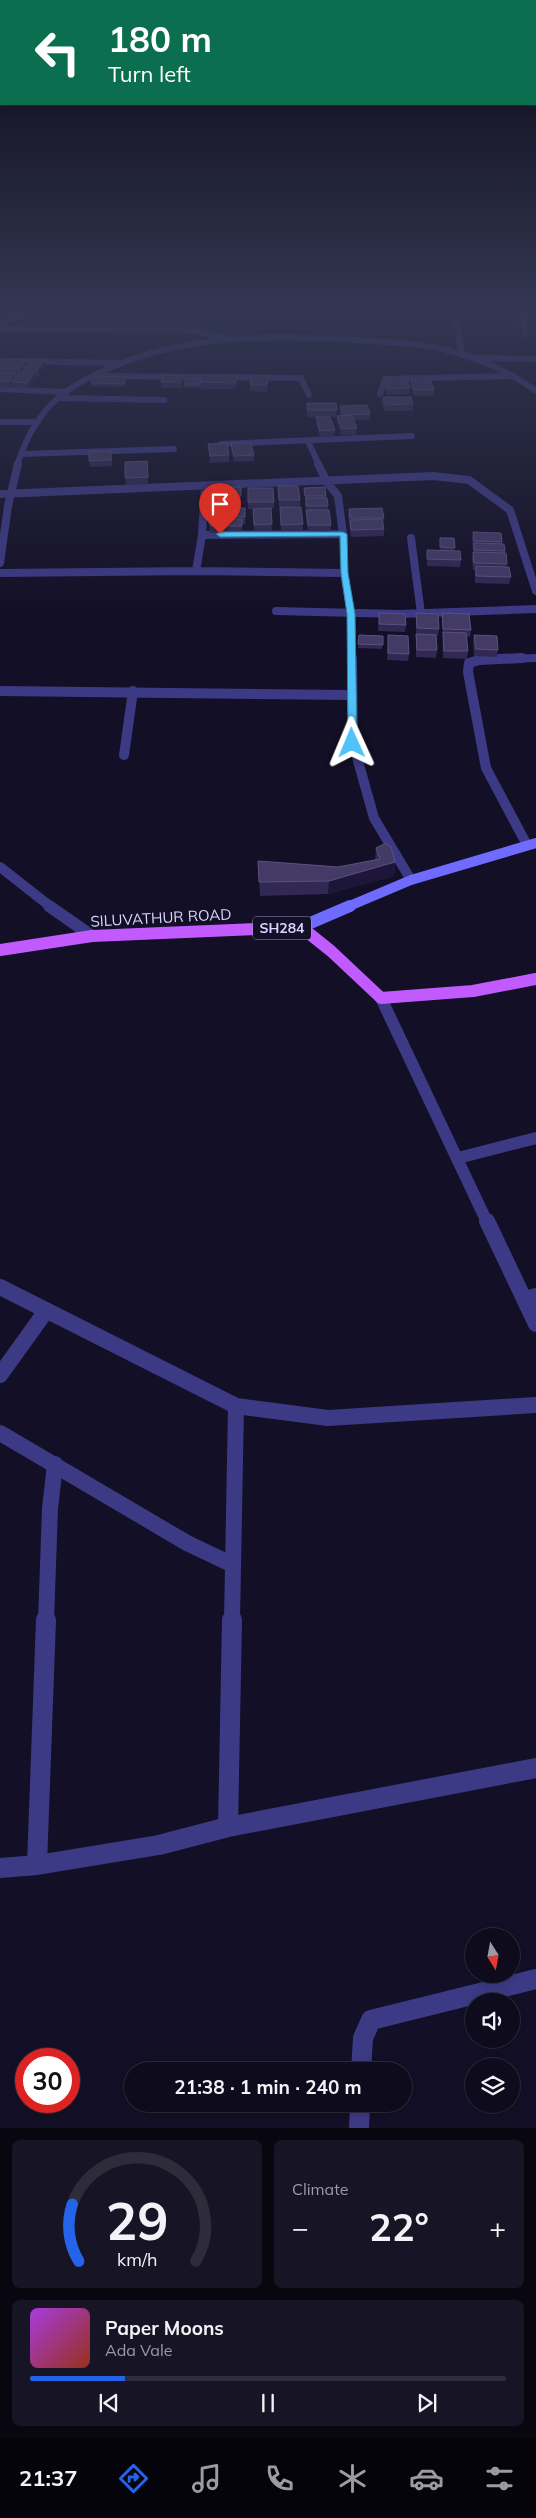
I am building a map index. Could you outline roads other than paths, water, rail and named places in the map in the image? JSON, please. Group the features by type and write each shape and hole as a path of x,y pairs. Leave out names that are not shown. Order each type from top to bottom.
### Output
{"main road":[{"path":"300,927 412,880 532,844"},
{"name":"SILUVATHUR ROAD","path":"0,950 92,936 300,927"},
{"name":"SH284","path":"300,927 331,951 381,998"},
{"path":"381,998 473,991 536,979"}],"street":[{"path":"0,563 2,523 22,454 45,410"},
{"path":"0,422 38,422"},
{"path":"221,444 412,436"},
{"path":"308,441 327,482 338,496 343,534 344,573 351,614 352,743 374,818 412,880"},
{"path":"22,454 174,449"},
{"path":"0,494 327,482 433,476 469,480 510,510 536,591"},
{"path":"196,571 202,535 205,486"},
{"path":"202,535 343,534"},
{"path":"411,538 421,613"},
{"path":"0,573 196,571 344,573"},
{"path":"276,611 351,614 536,609"},
{"path":"532,844 486,768 468,672 469,662 536,658"},
{"path":"0,691 133,691 351,695"},
{"path":"124,755 133,691"},
{"path":"0,867 39,899 92,936"},
{"path":"381,998 458,1158 531,1298 536,1324"},
{"path":"458,1158 536,1138"},
{"path":"0,1287 236,1406 328,1418 536,1405"},
{"path":"0,1375 46,1311"},
{"path":"228,1827 231,1564 236,1406"},
{"path":"0,1433 56,1464 93,1489 187,1543 231,1564"},
{"path":"37,1865 50,1509 56,1464"},
{"path":"0,1868 37,1865 159,1845 228,1827 536,1768"},
{"path":"361,2062 365,2027 371,2020 536,1979"},
{"path":"359,2128 360,2112"}]}
